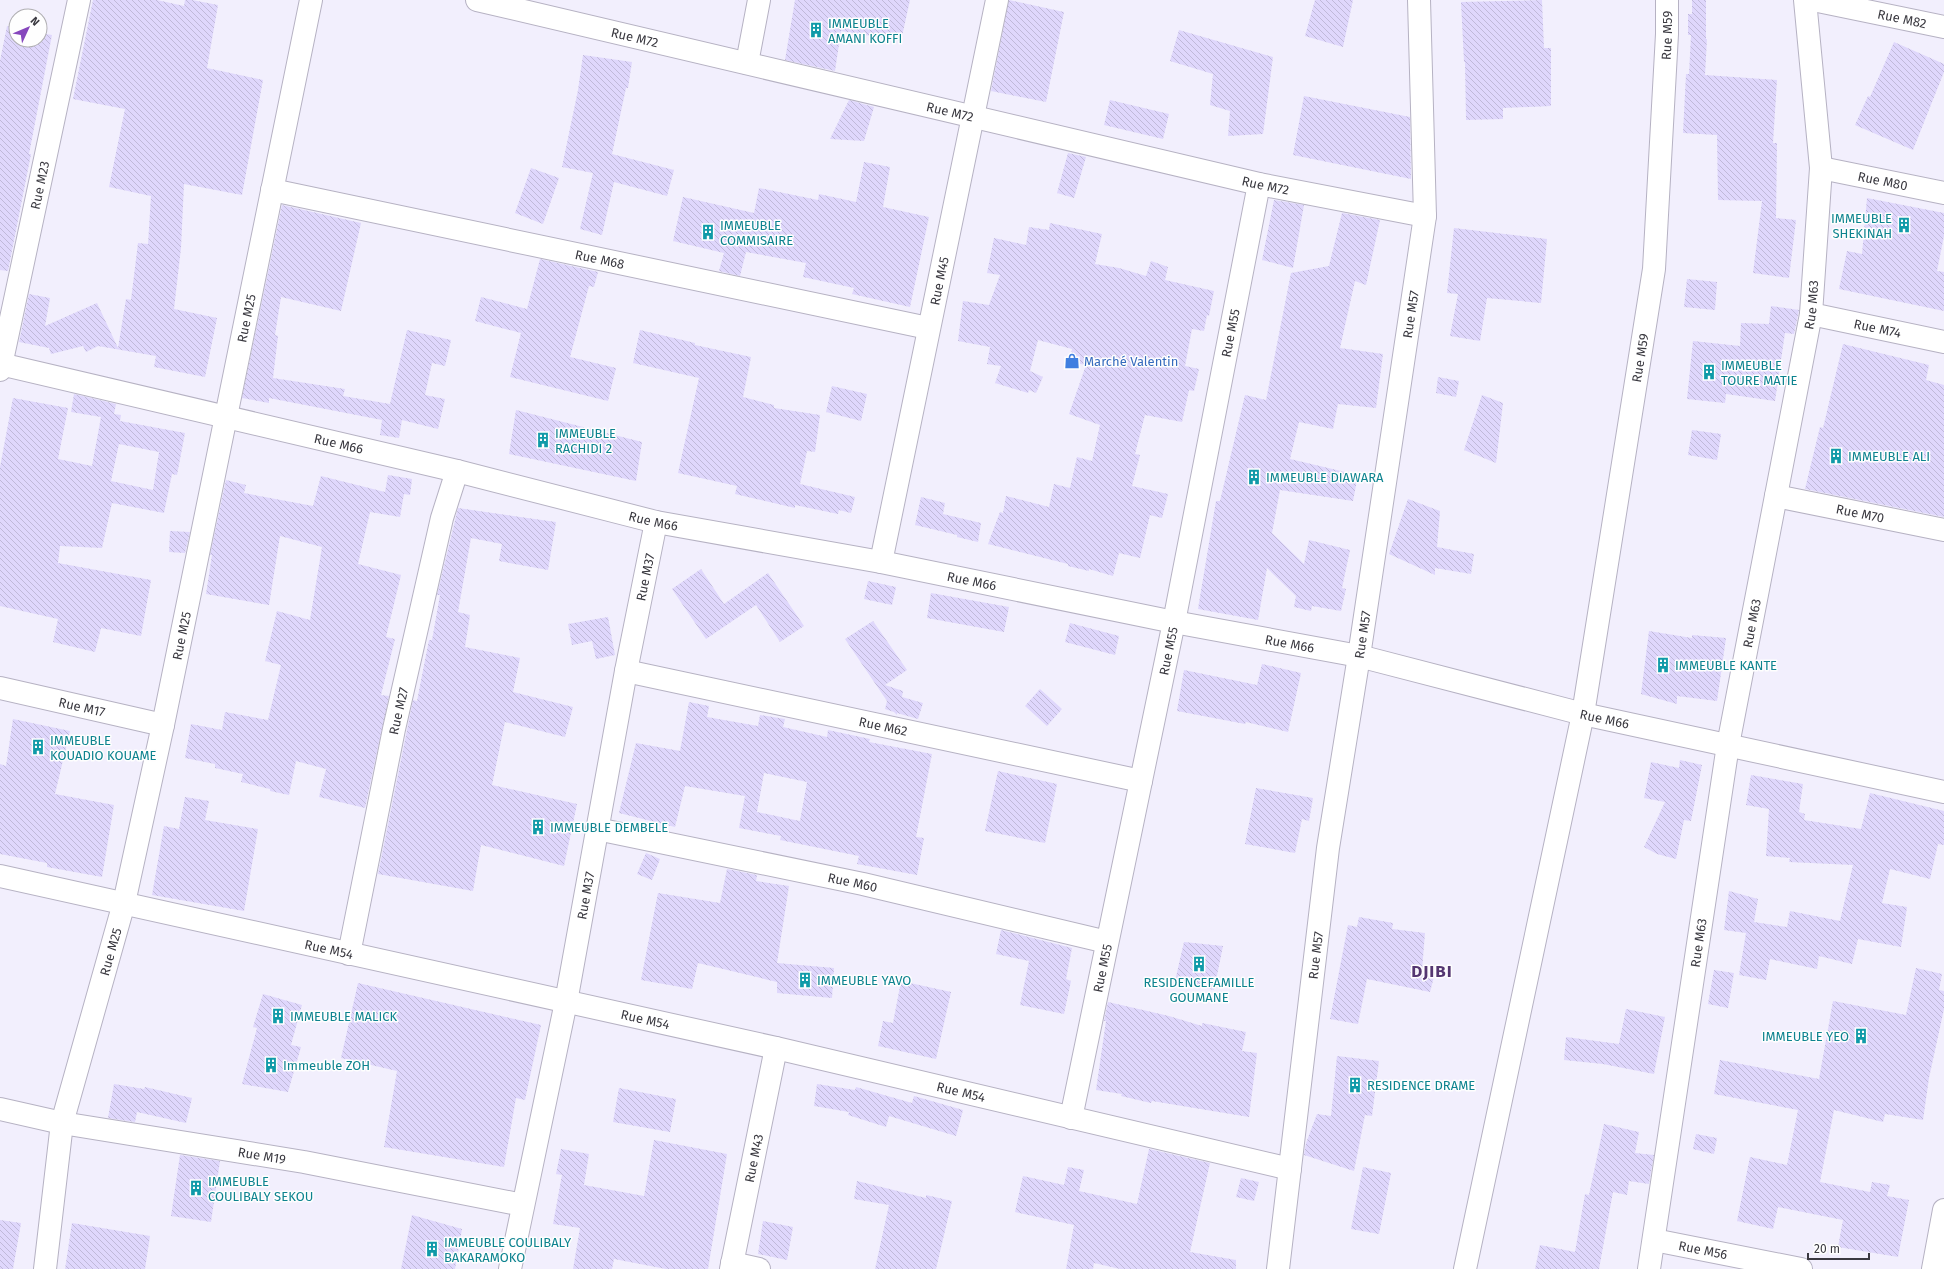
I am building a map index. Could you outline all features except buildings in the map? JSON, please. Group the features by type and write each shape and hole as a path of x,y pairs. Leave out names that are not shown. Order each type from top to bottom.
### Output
{"street":[{"name":"Rue M23","path":"0,366 79,0"},
{"name":"Rue M25","path":"46,1269 62,1123 124,903 163,725 311,0"},
{"name":"Rue M72","path":"477,0 1259,184 1425,216"},
{"path":"747,64 759,0"},
{"name":"Rue M45","path":"881,562 928,328 997,0"},
{"name":"Rue M57","path":"1278,1269 1322,892 1425,216 1419,0"},
{"name":"Rue M59","path":"1465,1269 1583,714 1654,269 1667,42 1667,0"},
{"name":"Rue M63","path":"1649,1269 1728,745 1811,314 1821,168 1805,0"},
{"name":"Rue M82","path":"1812,0 1944,27"},
{"name":"Rue M80","path":"1821,168 1944,193"},
{"name":"Rue M55","path":"1071,1118 1174,622 1259,184"},
{"name":"Rue M68","path":"272,190 928,328"},
{"name":"Rue M74","path":"1811,314 1944,342"},
{"name":"Rue M66","path":"0,366 457,471 656,522 881,562 1174,622 1359,656 1583,714 1944,792"},
{"name":"Rue M27","path":"349,954 394,729 442,518 457,471"},
{"name":"Rue M70","path":"1776,496 1944,530"},
{"name":"Rue M37","path":"510,1269 566,1002 626,670 656,522"},
{"name":"Rue M62","path":"626,670 1141,781"},
{"name":"Rue M17","path":"0,688 163,725"},
{"name":"Rue M60","path":"597,829 864,884 1107,942"},
{"name":"Rue M54","path":"0,876 776,1048 1290,1169"},
{"name":"Rue M43","path":"732,1266 776,1048"},
{"name":"Rue M19","path":"0,1109 62,1123 304,1162 523,1205"},
{"path":"1932,1269 1944,1210"},
{"name":"Rue M56","path":"1654,1240 1800,1269"},
{"path":"732,1266 758,1269"}],"place":[{"name":"IMMEUBLE AMANI KOFFI","path":"816,30"},
{"name":"IMMEUBLE SHEKINAH","path":"1904,225"},
{"name":"IMMEUBLE COMMISAIRE","path":"708,232"},
{"name":"Marché Valentin","path":"1072,361"},
{"name":"IMMEUBLE TOURE MATIE","path":"1709,372"},
{"name":"IMMEUBLE RACHIDI 2","path":"543,440"},
{"name":"IMMEUBLE ALI","path":"1836,456"},
{"name":"IMMEUBLE DIAWARA","path":"1254,477"},
{"name":"IMMEUBLE KANTE","path":"1663,665"},
{"name":"IMMEUBLE KOUADIO KOUAME","path":"38,747"},
{"name":"IMMEUBLE DEMBELE","path":"538,827"},
{"name":"RESIDENCEFAMILLE GOUMANE","path":"1199,964"},
{"name":"IMMEUBLE YAVO","path":"805,980"},
{"name":"IMMEUBLE MALICK","path":"278,1016"},
{"name":"IMMEUBLE YEO","path":"1861,1036"},
{"name":"Immeuble ZOH","path":"271,1065"},
{"name":"RESIDENCE DRAME","path":"1355,1085"},
{"name":"IMMEUBLE COULIBALY SEKOU","path":"196,1188"},
{"name":"IMMEUBLE COULIBALY BAKARAMOKO","path":"432,1249"}],"district":[{"name":"DJIBI","path":"1432,971"}]}
